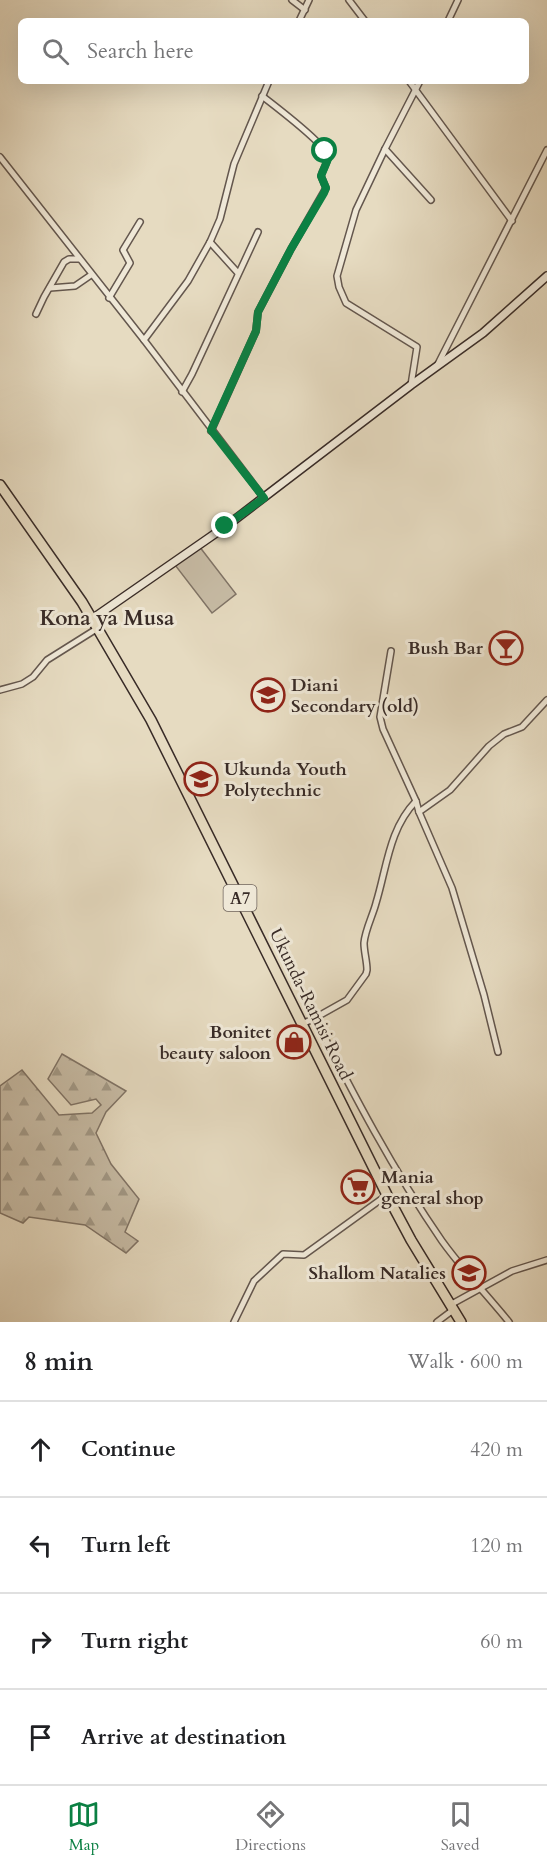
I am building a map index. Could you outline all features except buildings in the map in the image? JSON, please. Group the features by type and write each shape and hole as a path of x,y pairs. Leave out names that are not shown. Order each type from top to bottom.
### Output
{"highway":[{"name":"Ukunda-Ramisi Road","path":"0,485 98,628 173,762 387,1194 411,1240 461,1322"}],"street":[{"path":"292,0 305,10"},
{"path":"301,18 309,0"},
{"path":"350,0 363,18"},
{"path":"449,18 458,0"},
{"path":"144,340 188,281 210,242 220,219 234,164 268,84"},
{"path":"411,84 512,220"},
{"path":"411,385 417,347 346,303 337,276 356,210 419,84"},
{"path":"211,430 256,331 258,312 326,188 321,176 328,159 325,151 262,96"},
{"path":"385,149 431,200"},
{"path":"438,365 547,150"},
{"path":"0,156 264,498"},
{"path":"109,298 130,262 123,250 140,222"},
{"path":"182,392 258,232"},
{"path":"210,242 238,273"},
{"path":"36,314 64,262 69,259 79,259"},
{"path":"50,288 75,286 91,275"},
{"path":"92,619 264,498 483,333 547,276"},
{"path":"0,690 22,684 33,677 47,660 98,628"},
{"path":"391,651 380,717 383,729 452,888 484,995 498,1052"},
{"path":"419,812 450,790 489,746 504,734 522,727 547,700"},
{"path":"302,1024 347,1000 366,974 368,970 364,939 381,888 391,843 398,824 416,801"},
{"path":"315,1018 358,1103 405,1183 443,1242 509,1322"},
{"path":"234,1322 254,1281 283,1254 304,1255 387,1194"},
{"path":"437,1322 451,1308 481,1288 512,1271 547,1260"}],"green space":[{"path":"199,546 236,594 212,613 175,565"},
{"path":"62,1054 126,1091 106,1112 96,1133 111,1164 139,1199 125,1232 138,1241 126,1253 85,1225 29,1217 23,1223 0,1213 0,1086 22,1070 59,1115 92,1113 101,1105 96,1099 71,1105 48,1079"}],"place":[{"name":"Bush Bar","path":"506,648"},
{"name":"Diani Secondary (old)","path":"268,695"},
{"name":"Ukunda Youth Polytechnic","path":"201,779"},
{"name":"Bonitet beauty saloon","path":"294,1042"},
{"name":"Mania general shop","path":"358,1187"},
{"name":"Shallom Natalies","path":"469,1273"}],"district":[{"name":"Kona ya Musa","path":"107,618"}],"route":[{"path":"225,526 264,498 211,430 256,331 258,312 324,193 326,188 321,176 328,159 325,151"}]}
